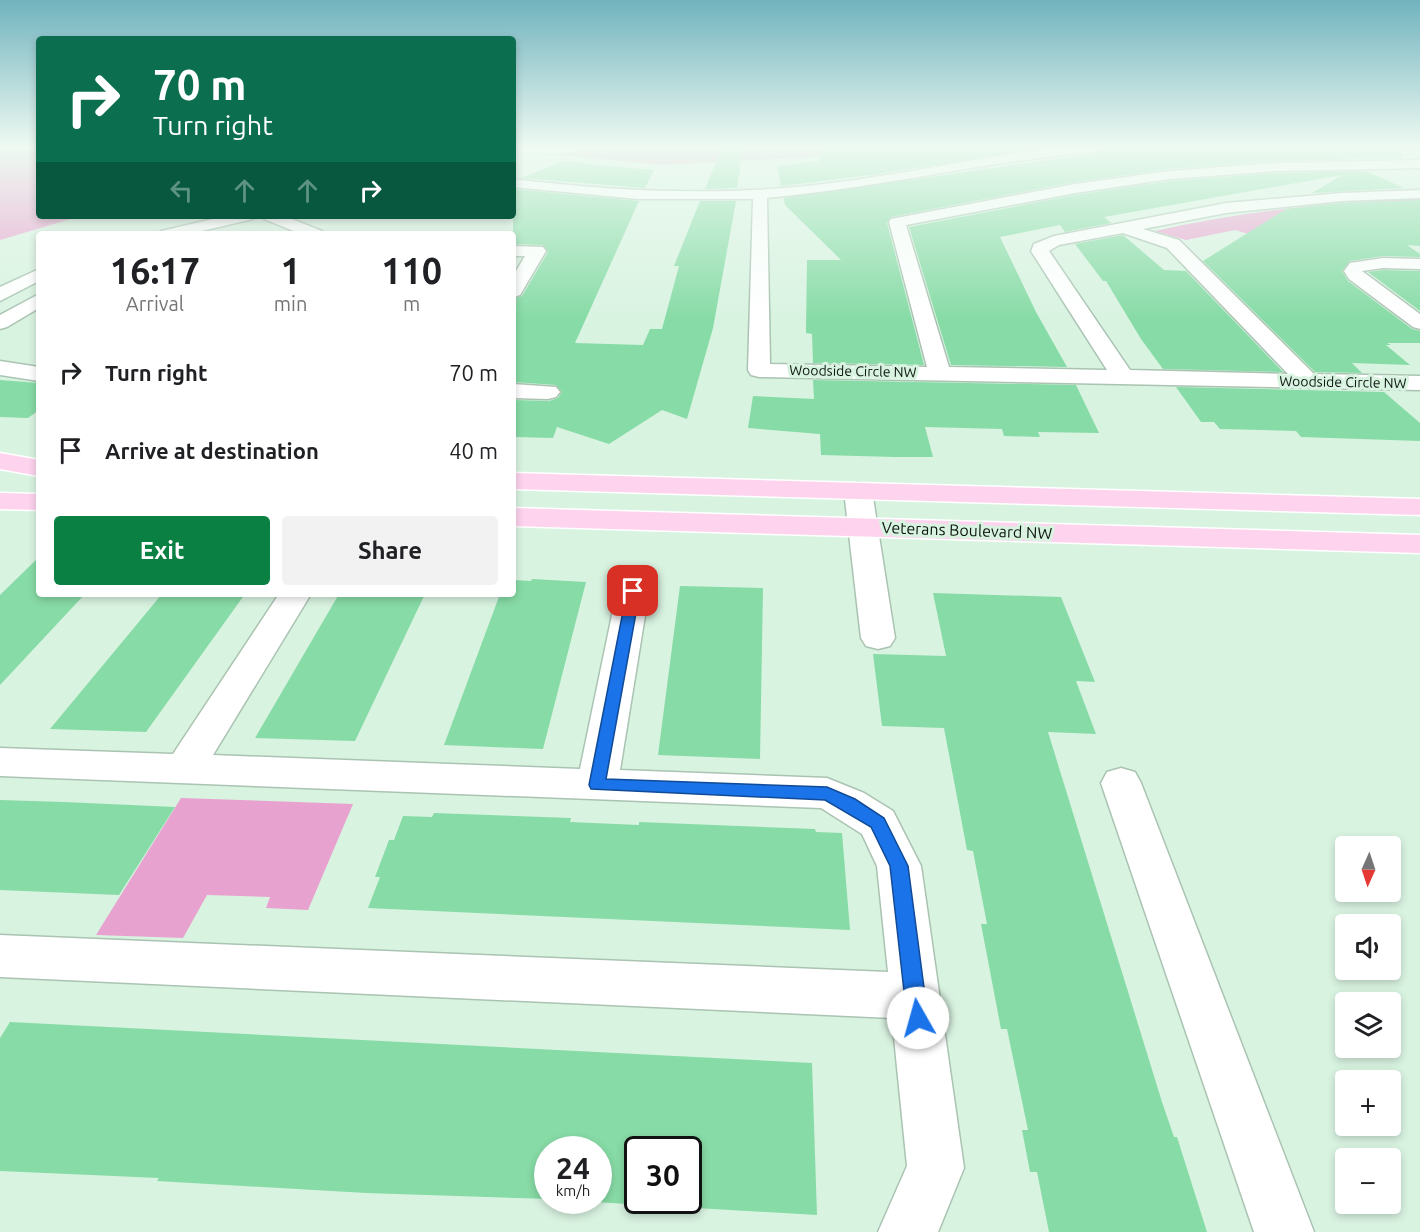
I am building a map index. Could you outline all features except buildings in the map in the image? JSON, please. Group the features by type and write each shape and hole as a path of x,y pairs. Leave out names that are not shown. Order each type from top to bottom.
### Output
{"main road":[{"path":"0,461 36,467"},
{"path":"0,466 36,468"},
{"path":"516,481 1420,507"},
{"path":"0,501 36,502"},
{"name":"Veterans Boulevard NW","path":"516,516 1420,544"}],"street":[{"name":"Woodside Circle NW","path":"760,204 759,370 1420,383"},
{"path":"940,373 897,222 995,204"},
{"path":"1122,376 1040,248 1054,241 1226,208 1259,204"},
{"path":"181,231 234,219"},
{"path":"278,219 308,231"},
{"path":"1124,228 1173,244 1308,381"},
{"path":"516,250 537,251 516,286"},
{"path":"1418,320 1355,275 1353,271 1356,267 1366,264 1420,264"},
{"path":"0,295 36,276"},
{"path":"0,323 36,302"},
{"path":"0,310 21,311"},
{"path":"0,368 36,374"},
{"path":"516,391 548,392"},
{"path":"858,491 878,638"},
{"path":"597,785 633,591"},
{"path":"184,769 293,597"},
{"path":"0,762 827,794 849,804 878,823 899,866 936,1168 908,1232"},
{"path":"1121,783 1284,1232"},
{"path":"0,956 915,996"}],"shaded area":[{"path":"0,204 36,204 36,219 71,219 0,240"},
{"path":"1329,204 1420,204 1420,226 1321,255 1235,230 1186,240 1155,231 1221,218"},
{"path":"181,798 353,804 308,910 266,908 270,897 207,895 183,938 96,935"}],"route":[{"path":"633,591 597,785 827,794 849,804 878,823 899,866 918,1018"}]}
